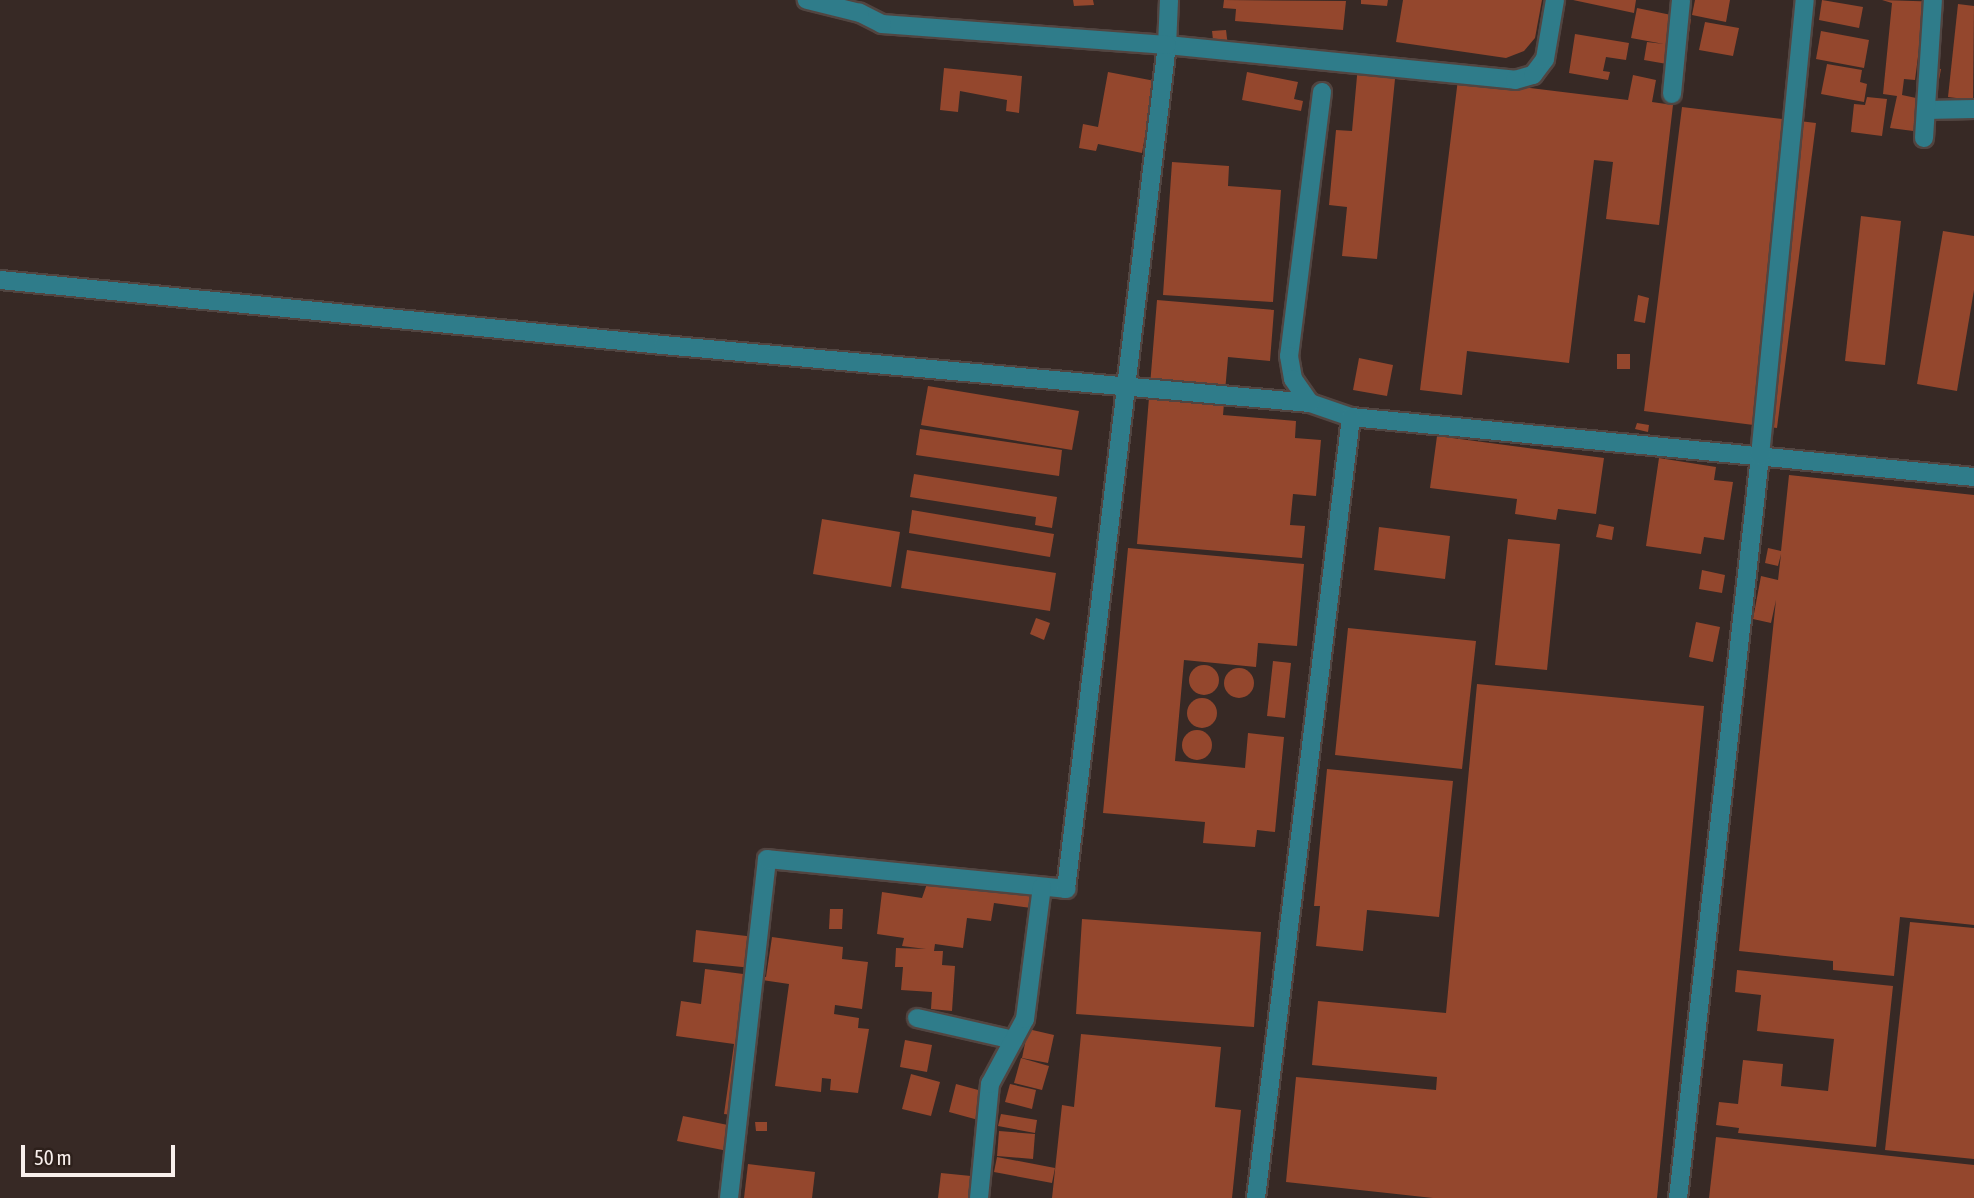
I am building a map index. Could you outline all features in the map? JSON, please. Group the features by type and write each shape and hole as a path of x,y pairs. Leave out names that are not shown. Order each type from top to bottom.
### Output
{"street":[{"path":"807,0 860,13 882,24 1167,45 1525,79 1539,69 1545,59 1555,0"},
{"path":"729,1198 767,859 1066,889 1167,45 1169,0"},
{"path":"1672,94 1681,0"},
{"path":"1678,1198 1760,456 1805,0"},
{"path":"1924,138 1933,0"},
{"path":"1310,403 1293,379 1289,356 1322,92"},
{"path":"1926,110 1974,109"},
{"path":"0,281 1310,403 1351,417 1974,477"},
{"path":"1256,1198 1351,417"},
{"path":"979,1198 990,1084 1025,1018 1042,887"},
{"path":"917,1018 1014,1040"}],"building":[{"path":"1073,0 1093,0 1094,5 1074,6"},
{"path":"1224,0 1346,1 1343,30 1235,21 1236,9 1223,8"},
{"path":"1361,0 1388,0 1387,6 1361,4"},
{"path":"1403,0 1542,0 1535,38 1524,51 1506,58 1396,42"},
{"path":"1573,0 1636,0 1634,13"},
{"path":"1695,0 1730,0 1726,22 1692,15"},
{"path":"1822,0 1863,7 1859,28 1819,20"},
{"path":"1882,0 1944,2 1939,51 1919,49 1915,80 1904,79 1902,95 1935,102 1929,133 1890,128 1897,96 1883,94 1892,3"},
{"path":"1958,4 1974,6 1973,100 1948,97"},
{"path":"1637,8 1691,19 1684,67 1644,60 1647,42 1664,44 1631,38"},
{"path":"1705,22 1739,28 1733,56 1699,50"},
{"path":"1226,30 1228,47 1214,48 1212,31"},
{"path":"1821,31 1869,40 1864,68 1816,59"},
{"path":"1575,34 1629,43 1626,60 1606,57 1603,71 1610,72 1608,80 1569,73"},
{"path":"1827,64 1862,70 1860,82 1867,84 1864,102 1821,94"},
{"path":"1358,65 1396,69 1377,259 1342,256 1347,207 1329,205 1336,130 1352,131"},
{"path":"1920,66 1941,69 1937,90 1916,87"},
{"path":"944,68 1022,76 1019,113 1006,111 1007,100 960,91 958,112 940,110"},
{"path":"1108,72 1155,81 1142,153 1098,144 1096,151 1079,148 1083,124 1098,127"},
{"path":"1247,72 1298,82 1294,99 1303,101 1301,111 1242,100"},
{"path":"1633,75 1656,80 1652,102 1673,105 1659,225 1606,219 1613,162 1594,160 1569,363 1467,351 1462,395 1420,390 1458,79 1628,100"},
{"path":"1867,97 1887,99 1882,136 1851,132 1854,104 1865,105"},
{"path":"1682,107 1816,123 1777,428 1644,411"},
{"path":"1172,162 1229,166 1228,186 1281,190 1273,302 1163,295"},
{"path":"1861,216 1901,221 1885,365 1845,361"},
{"path":"1943,231 1974,236 1974,290 1957,391 1917,384"},
{"path":"1638,295 1649,298 1645,323 1634,321"},
{"path":"1157,300 1274,310 1270,361 1228,357 1223,415 1296,421 1295,438 1321,440 1316,496 1293,494 1290,525 1305,526 1302,558 1137,544"},
{"path":"1617,354 1630,354 1630,369 1617,369"},
{"path":"1359,358 1393,365 1387,396 1353,390"},
{"path":"928,386 1079,411 1072,450 921,425"},
{"path":"1637,423 1649,425 1648,432 1635,429"},
{"path":"920,429 1062,450 1059,476 916,455"},
{"path":"1437,436 1604,458 1596,514 1558,509 1556,520 1515,514 1517,499 1430,488"},
{"path":"1659,458 1716,467 1714,480 1733,482 1724,540 1704,537 1701,554 1646,546"},
{"path":"914,474 1057,497 1052,528 1035,525 1036,517 910,497"},
{"path":"1789,475 1974,495 1974,925 1900,917 1894,976 1833,970 1833,961 1739,951 1776,600 1771,623 1753,619 1761,576 1778,580 1781,554 1778,566 1765,563 1768,548 1781,551"},
{"path":"912,510 1054,534 1050,557 909,533"},
{"path":"822,519 900,532 891,587 813,574"},
{"path":"1599,524 1614,527 1612,540 1596,537"},
{"path":"1379,527 1450,536 1445,579 1374,570"},
{"path":"1508,539 1560,544 1547,670 1495,665"},
{"path":"1128,548 1304,564 1297,646 1258,643 1256,667 1184,660 1175,761 1245,768 1248,733 1284,737 1275,832 1257,830 1255,847 1203,843 1205,822 1103,813"},
{"path":"907,550 1056,573 1050,611 901,588"},
{"path":"1702,570 1725,575 1722,593 1699,589"},
{"path":"1036,618 1050,623 1044,640 1030,634"},
{"path":"1696,622 1720,627 1713,662 1689,657"},
{"path":"1348,628 1476,641 1462,769 1335,755"},
{"path":"1273,661 1291,663 1285,718 1267,716"},
{"path":"1204,665 1215,669 1219,680 1215,691 1204,695 1193,691 1189,680 1193,669"},
{"path":"1239,668 1250,672 1254,683 1250,694 1239,698 1228,694 1224,683 1228,672"},
{"path":"1477,684 1704,706 1657,1198 1433,1198 1286,1182 1296,1077 1436,1090 1437,1077 1312,1065 1318,1001 1446,1013"},
{"path":"1202,698 1213,702 1217,713 1213,724 1202,728 1191,724 1187,713 1191,702"},
{"path":"1197,730 1208,734 1212,745 1208,756 1197,760 1186,756 1182,745 1186,734"},
{"path":"1327,769 1453,781 1439,917 1367,910 1363,951 1316,946 1320,906 1314,906"},
{"path":"929,878 1041,892 1039,909 994,903 991,921 967,918 963,948 935,944 934,951 943,951 942,965 955,966 952,1011 931,1009 932,992 901,990 903,967 895,967 896,948 926,949 902,946 904,938 877,934 882,892 922,898"},
{"path":"830,909 843,909 842,929 829,929"},
{"path":"1082,919 1261,932 1254,1027 1076,1014"},
{"path":"1910,922 1974,928 1974,1159 1885,1150"},
{"path":"696,930 755,937 752,968 693,962"},
{"path":"772,937 843,947 842,959 868,962 862,1009 835,1005 834,1014 859,1018 858,1028 869,1029 858,1093 830,1090 831,1079 822,1078 821,1092 775,1086 789,984 762,980 744,1116 724,1114 734,1044 676,1036 681,1001 701,1004 705,969 766,977"},
{"path":"1737,970 1893,986 1876,1147 1738,1133 1739,1128 1716,1125 1719,1102 1738,1104 1743,1060 1783,1064 1781,1086 1828,1091 1834,1039 1757,1031 1761,995 1735,992"},
{"path":"1028,1029 1054,1035 1048,1063 1022,1058"},
{"path":"1081,1034 1221,1047 1215,1107 1241,1110 1232,1198 1052,1198 1062,1105 1074,1107"},
{"path":"905,1040 932,1045 927,1072 900,1067"},
{"path":"1021,1058 1049,1066 1042,1090 1014,1083"},
{"path":"911,1074 940,1082 931,1116 902,1109"},
{"path":"956,1084 982,1091 979,1101 987,1103 982,1121 949,1112"},
{"path":"1010,1084 1036,1090 1032,1109 1005,1102"},
{"path":"1001,1114 1037,1120 1035,1133 998,1126"},
{"path":"683,1116 743,1128 738,1153 677,1141"},
{"path":"755,1122 767,1122 767,1131 756,1131"},
{"path":"999,1131 1035,1134 1033,1159 997,1156"},
{"path":"1716,1137 1974,1165 1974,1198 1709,1198"},
{"path":"997,1157 1055,1168 1052,1183 994,1172"},
{"path":"748,1164 815,1172 812,1198 744,1198"},
{"path":"941,1173 981,1177 979,1198 938,1198"}]}
